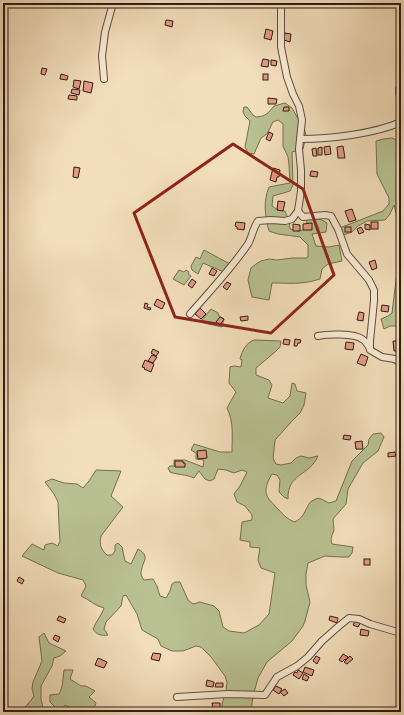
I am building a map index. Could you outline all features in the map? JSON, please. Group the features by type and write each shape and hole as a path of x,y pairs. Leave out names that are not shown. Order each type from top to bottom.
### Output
{"street":[{"path":"104,79 102,56 105,32 113,3"},
{"path":"190,314 228,270 249,242 258,221 285,221 292,219 298,211 301,191 299,149 302,120 299,106 287,77 281,47 281,3"},
{"path":"300,139 355,134 391,126 401,122"},
{"path":"298,211 303,217 325,214 331,216 348,254 369,280 374,290 370,350"},
{"path":"318,336 338,334 359,337 368,344 370,350 382,357 395,359 401,364"},
{"path":"177,697 228,694 265,695 277,677 297,666 308,657 322,641 349,618 358,619 401,634"}],"highlighted area":[{"path":"233,144 303,189 334,275 271,333 175,317 134,213"}],"green space":[{"path":"285,103 292,108 305,131 306,136 303,149 292,152 293,185 290,191 273,196 272,206 278,210 285,211 290,229 299,231 306,229 307,219 320,219 327,223 326,232 312,234 316,246 329,247 339,245 342,261 328,264 322,269 320,279 301,283 272,283 269,300 252,297 248,280 251,268 261,261 269,259 277,260 306,258 308,257 308,245 300,237 278,234 269,231 266,220 265,203 269,187 290,183 288,157 283,146 283,124 278,120 273,122 267,134 261,138 254,154 248,153 245,147 250,121 243,112 244,107 247,107 256,117 263,116 274,106"},
{"path":"392,138 401,142 401,326 390,326 384,329 381,319 392,313 398,264 399,224 394,205 390,214 385,220 367,221 358,226 352,232 343,235 337,229 383,211 389,204 389,198 377,174 376,141"},
{"path":"204,250 230,264 224,272 203,263 198,274 192,270 191,266 196,257 200,259"},
{"path":"179,270 184,272 186,270 191,276 184,285 173,279"},
{"path":"211,309 224,319 222,327 201,321"},
{"path":"254,340 281,341 280,347 256,368 256,375 269,380 272,385 268,398 283,403 290,396 292,383 295,384 297,391 306,393 304,405 300,413 275,440 273,458 276,464 281,465 291,463 296,458 301,456 309,458 318,456 310,468 295,479 291,484 288,499 279,492 280,480 277,475 272,474 267,484 267,496 287,518 295,522 305,512 310,502 315,499 319,498 329,503 336,501 352,461 368,445 369,439 373,434 381,433 384,437 378,451 363,463 348,489 346,504 333,519 334,530 331,539 332,544 353,547 352,553 349,557 325,556 308,563 306,585 310,602 303,626 292,641 267,662 258,678 253,696 251,712 222,712 222,704 227,682 225,676 211,657 201,647 196,646 183,651 172,651 161,646 158,639 142,630 137,614 126,595 123,596 121,606 106,622 104,629 108,635 96,633 93,629 104,608 81,596 86,586 83,580 58,573 22,556 32,544 44,550 45,545 52,543 58,546 60,541 58,502 45,482 52,479 64,483 77,484 83,488 96,470 121,471 111,496 123,507 101,536 100,544 105,553 107,555 112,555 115,551 115,545 118,543 122,547 125,561 131,564 138,549 145,557 141,574 144,580 153,579 160,596 166,598 172,584 175,582 180,582 188,600 193,604 200,602 214,606 219,611 223,627 229,631 244,633 259,625 269,614 275,573 261,568 258,560 260,548 250,547 250,542 240,540 242,522 252,520 252,515 245,506 237,502 234,494 247,472 242,470 234,473 218,469 214,479 210,481 205,479 199,471 194,478 170,472 168,468 170,466 174,466 174,460 185,460 203,467 204,460 196,459 196,453 191,450 194,444 220,452 232,452 232,424 227,408 236,392 229,383 230,367 241,367 242,360 240,359 243,350"},
{"path":"44,633 49,643 66,651 60,656 54,658 52,666 41,686 41,699 44,712 21,712 34,696 32,689 33,682 42,661 39,637"},
{"path":"64,670 73,670 70,679 81,686 86,686 95,691 89,697 96,703 93,710 88,712 65,712 69,707 65,705 60,712 50,702 50,695 59,694 60,692"}],"building":[{"path":"166,20 173,21 172,27 165,25"},
{"path":"266,29 273,31 271,40 264,38"},
{"path":"285,33 291,34 290,42 284,40"},
{"path":"263,59 269,60 268,67 261,66"},
{"path":"271,60 277,61 276,66 271,65"},
{"path":"42,68 47,69 45,75 41,74"},
{"path":"61,74 68,76 67,80 60,79"},
{"path":"263,74 268,74 268,80 263,80"},
{"path":"74,80 81,81 79,89 73,87"},
{"path":"84,81 93,83 91,93 83,91"},
{"path":"396,87 401,87 401,95 396,95"},
{"path":"72,89 80,90 79,95 71,93"},
{"path":"69,95 77,96 77,100 68,99"},
{"path":"268,98 277,99 276,104 268,104"},
{"path":"284,107 289,107 289,111 283,111"},
{"path":"269,132 273,134 270,141 266,139"},
{"path":"330,146 331,154 325,155 324,147"},
{"path":"343,146 345,158 338,158 337,147"},
{"path":"322,147 322,155 318,155 318,148"},
{"path":"316,148 317,156 313,156 312,149"},
{"path":"74,167 80,168 78,178 73,177"},
{"path":"273,168 280,170 279,177 277,177 276,182 270,180"},
{"path":"311,171 318,172 317,177 310,176"},
{"path":"278,201 285,202 283,211 277,210"},
{"path":"352,209 356,220 349,222 345,211"},
{"path":"236,222 245,223 244,230 237,229 235,226"},
{"path":"371,222 378,222 378,229 371,229"},
{"path":"312,223 312,230 303,230 303,224"},
{"path":"293,224 300,225 300,231 293,231"},
{"path":"365,224 370,225 370,230 365,229"},
{"path":"345,227 351,227 351,232 345,232"},
{"path":"361,227 364,232 359,234 357,229"},
{"path":"375,260 377,268 372,270 369,262"},
{"path":"212,268 217,271 214,276 209,274"},
{"path":"192,279 196,282 192,288 188,285"},
{"path":"227,282 231,284 227,290 223,287"},
{"path":"157,299 165,303 162,309 154,305"},
{"path":"145,303 148,304 147,307 151,308 150,310 144,308"},
{"path":"382,305 389,306 388,312 381,311"},
{"path":"200,308 206,314 201,319 195,314"},
{"path":"359,312 364,313 363,321 357,320"},
{"path":"248,316 248,320 241,321 240,317"},
{"path":"220,317 224,319 220,325 216,322"},
{"path":"284,339 290,340 289,345 283,344"},
{"path":"295,339 301,340 297,346 294,346"},
{"path":"393,341 401,341 401,351 394,351"},
{"path":"346,342 354,343 353,350 345,349"},
{"path":"153,349 159,352 156,356 151,353"},
{"path":"361,354 368,357 365,366 357,363"},
{"path":"152,355 157,357 153,363 148,361"},
{"path":"145,360 154,364 151,372 142,367"},
{"path":"344,435 351,436 350,440 343,439"},
{"path":"362,441 363,449 356,449 355,442"},
{"path":"206,450 207,458 198,459 197,451"},
{"path":"395,452 396,456 388,457 388,453"},
{"path":"175,461 183,461 183,463 185,463 185,467 175,467"},
{"path":"364,559 370,559 370,565 364,565"},
{"path":"19,577 24,580 22,584 17,581"},
{"path":"59,616 66,619 64,623 57,620"},
{"path":"330,616 338,618 337,623 329,620"},
{"path":"356,620 361,622 358,627 353,625"},
{"path":"361,629 369,631 368,636 360,635"},
{"path":"55,635 60,637 58,642 53,639"},
{"path":"153,653 161,654 159,661 151,659"},
{"path":"343,654 348,657 342,662 339,660"},
{"path":"316,656 320,658 317,664 313,661"},
{"path":"350,656 353,659 347,664 344,662"},
{"path":"98,658 107,662 104,668 95,665"},
{"path":"305,667 314,670 312,676 303,672"},
{"path":"298,670 303,673 299,679 293,675 295,672 297,673"},
{"path":"304,674 309,677 307,681 302,679"},
{"path":"207,680 214,682 213,687 206,686"},
{"path":"216,683 223,683 223,687 215,687"},
{"path":"276,686 282,689 279,694 273,690"},
{"path":"285,689 288,693 284,696 280,692"},
{"path":"212,703 220,703 220,708 213,709"}]}
